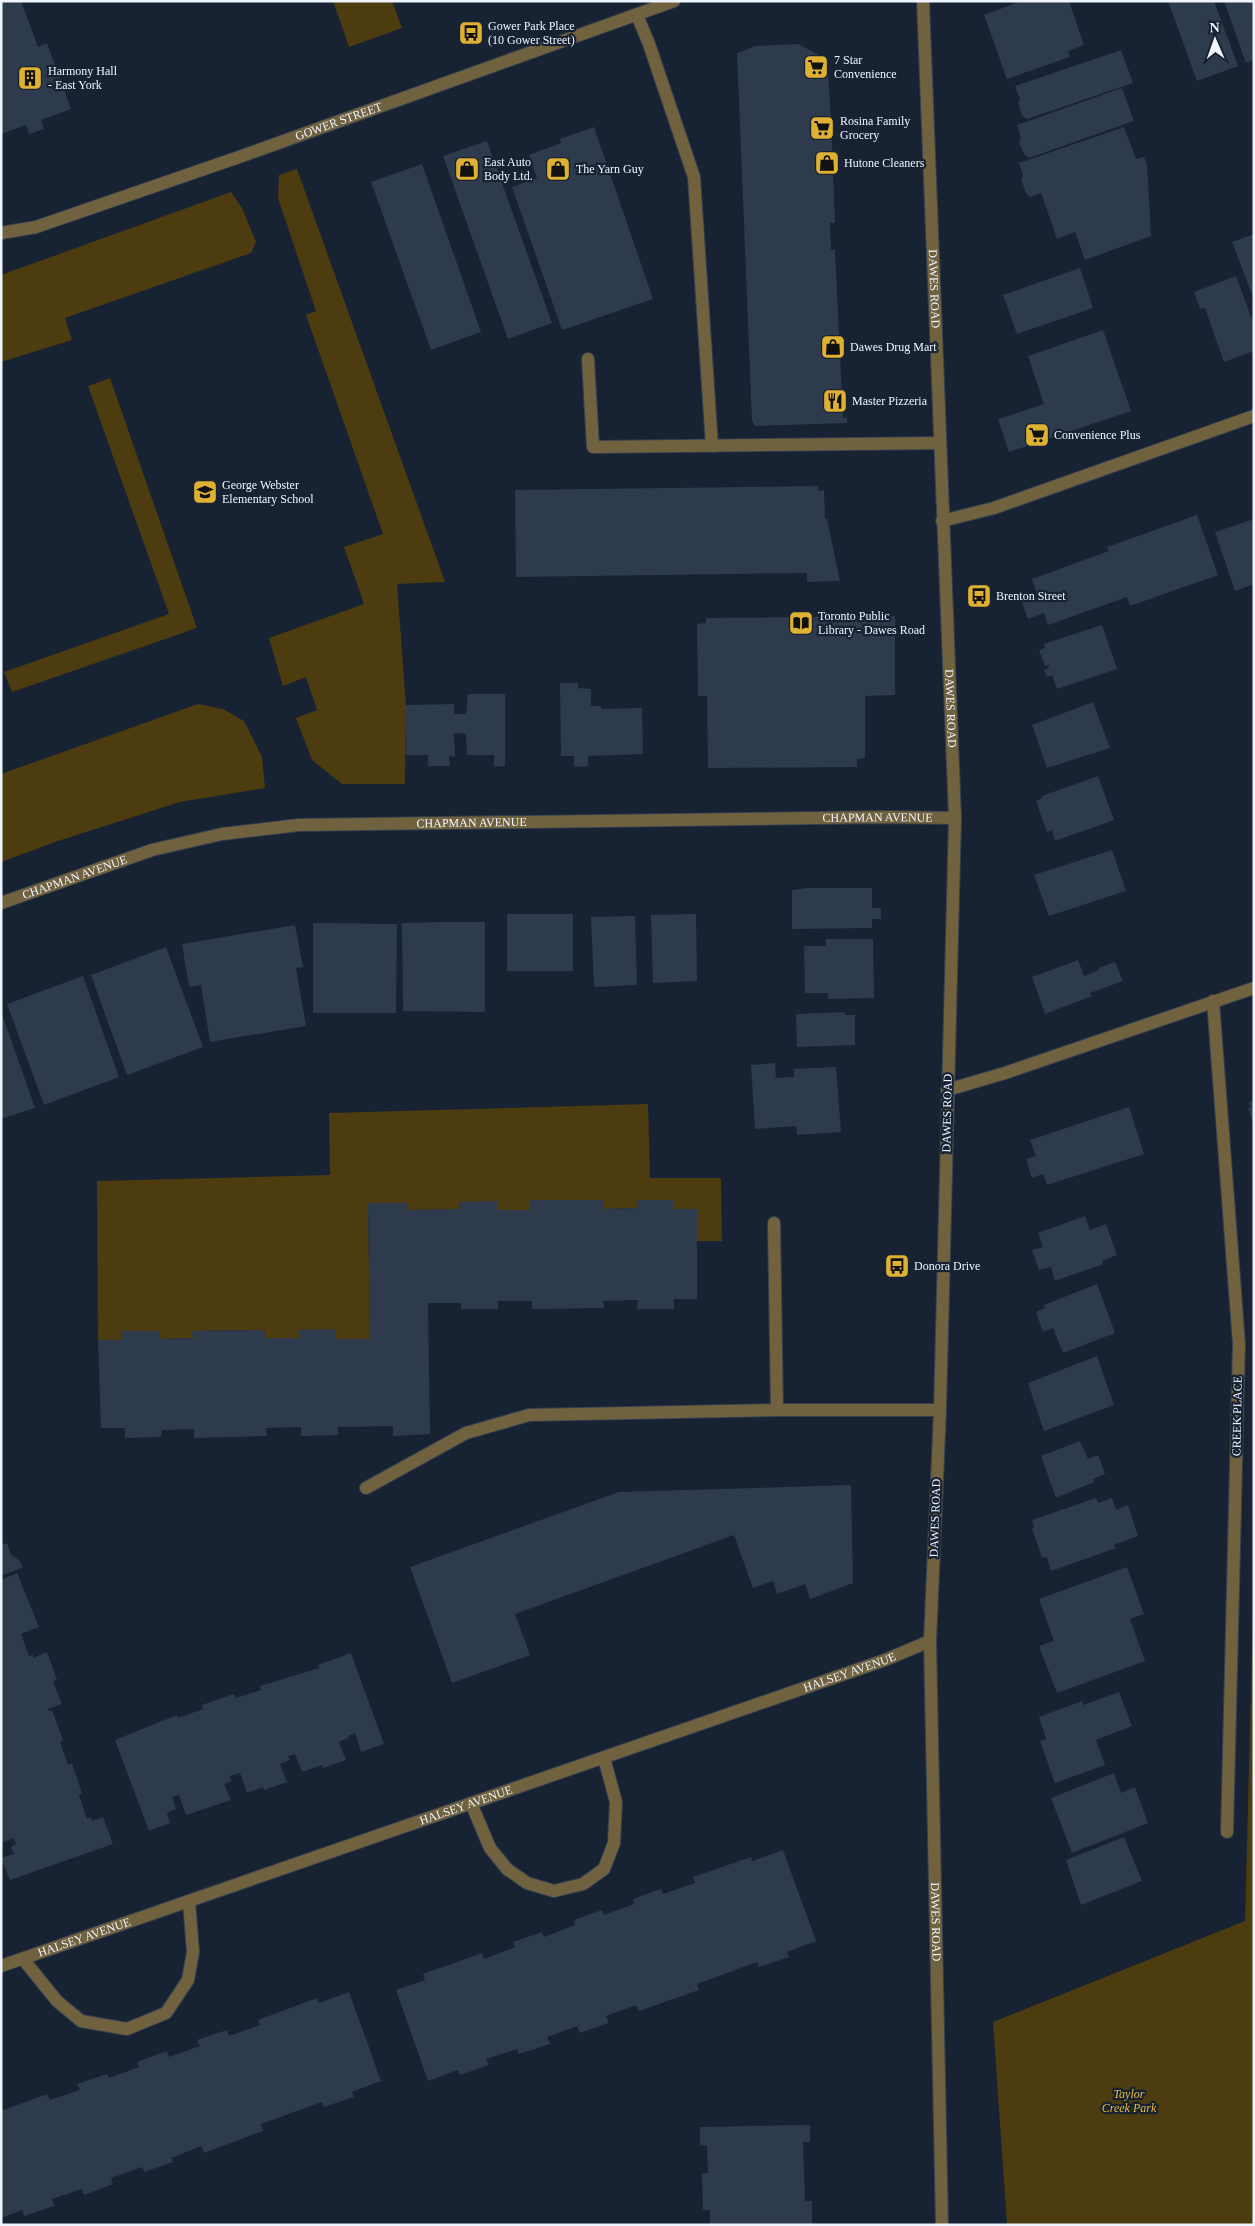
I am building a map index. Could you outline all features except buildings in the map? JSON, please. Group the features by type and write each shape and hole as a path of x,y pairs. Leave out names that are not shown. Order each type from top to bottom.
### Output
{"street":[{"name":"GOWER STREET","path":"1,234 36,227 242,156 674,1"},
{"name":"DAWES ROAD","path":"923,1 955,818 940,1410 930,1641 942,2225"},
{"path":"637,15 649,44 694,177 712,446"},
{"path":"588,359 593,447 939,443"},
{"path":"942,521 994,508 1254,416"},
{"name":"CHAPMAN AVENUE","path":"1,903 152,850 222,834 300,825 885,817 955,818"},
{"path":"947,1090 1005,1073 1254,988"},
{"name":"CREEK PLACE","path":"1213,1001 1239,1344 1227,1832"},
{"path":"774,1223 777,1410"},
{"path":"366,1488 466,1432 530,1416 777,1410 940,1410"},
{"name":"HALSEY AVENUE","path":"1,1966 885,1660 930,1641"},
{"path":"470,1803 490,1848 507,1869 527,1883 554,1891 583,1884 604,1869 614,1843 616,1802 604,1758"},
{"path":"23,1959 57,2001 81,2021 127,2029 166,2013 188,1980 193,1952 189,1901"}],"green space":[{"path":"333,1 392,1 402,28 349,47"},
{"path":"297,169 445,582 397,584 406,705 405,784 342,784 312,760 296,718 317,710 306,677 283,686 269,638 364,604 344,547 383,534 306,315 316,311 278,198 279,175"},
{"path":"231,192 242,208 256,242 251,253 65,318 72,340 1,362 1,275"},
{"path":"110,378 197,628 12,692 4,672 169,614 88,386"},
{"path":"198,704 223,709 244,721 262,757 265,788 180,802 58,841 1,862 1,774"},
{"path":"648,1104 650,1178 721,1178 722,1241 697,1241 697,1209 673,1209 673,1200 637,1200 637,1208 604,1209 604,1200 531,1200 530,1210 497,1210 497,1201 459,1203 460,1209 406,1210 407,1204 368,1204 370,1339 336,1339 336,1330 299,1330 299,1338 265,1338 264,1330 193,1331 193,1338 159,1339 158,1331 122,1331 122,1340 98,1340 97,1181 330,1175 329,1113"},
{"name":"Taylor Creek Park","path":"1254,1575 1254,2225 1007,2225 993,2022 1245,1921"}],"place":[{"name":"Gower Park Place (10 Gower Street)","path":"471,33"},
{"name":"7 Star Convenience","path":"816,67"},
{"name":"Harmony Hall - East York","path":"30,78"},
{"name":"Rosina Family Grocery","path":"822,128"},
{"name":"Hutone Cleaners","path":"827,163"},
{"name":"East Auto Body Ltd.","path":"467,169"},
{"name":"The Yarn Guy","path":"558,169"},
{"name":"Dawes Drug Mart","path":"833,347"},
{"name":"Master Pizzeria","path":"835,401"},
{"name":"Convenience Plus","path":"1037,435"},
{"name":"George Webster Elementary School","path":"205,492"},
{"name":"Brenton Street","path":"979,596"},
{"name":"Toronto Public Library - Dawes Road","path":"801,623"},
{"name":"Donora Drive","path":"897,1266"}]}
